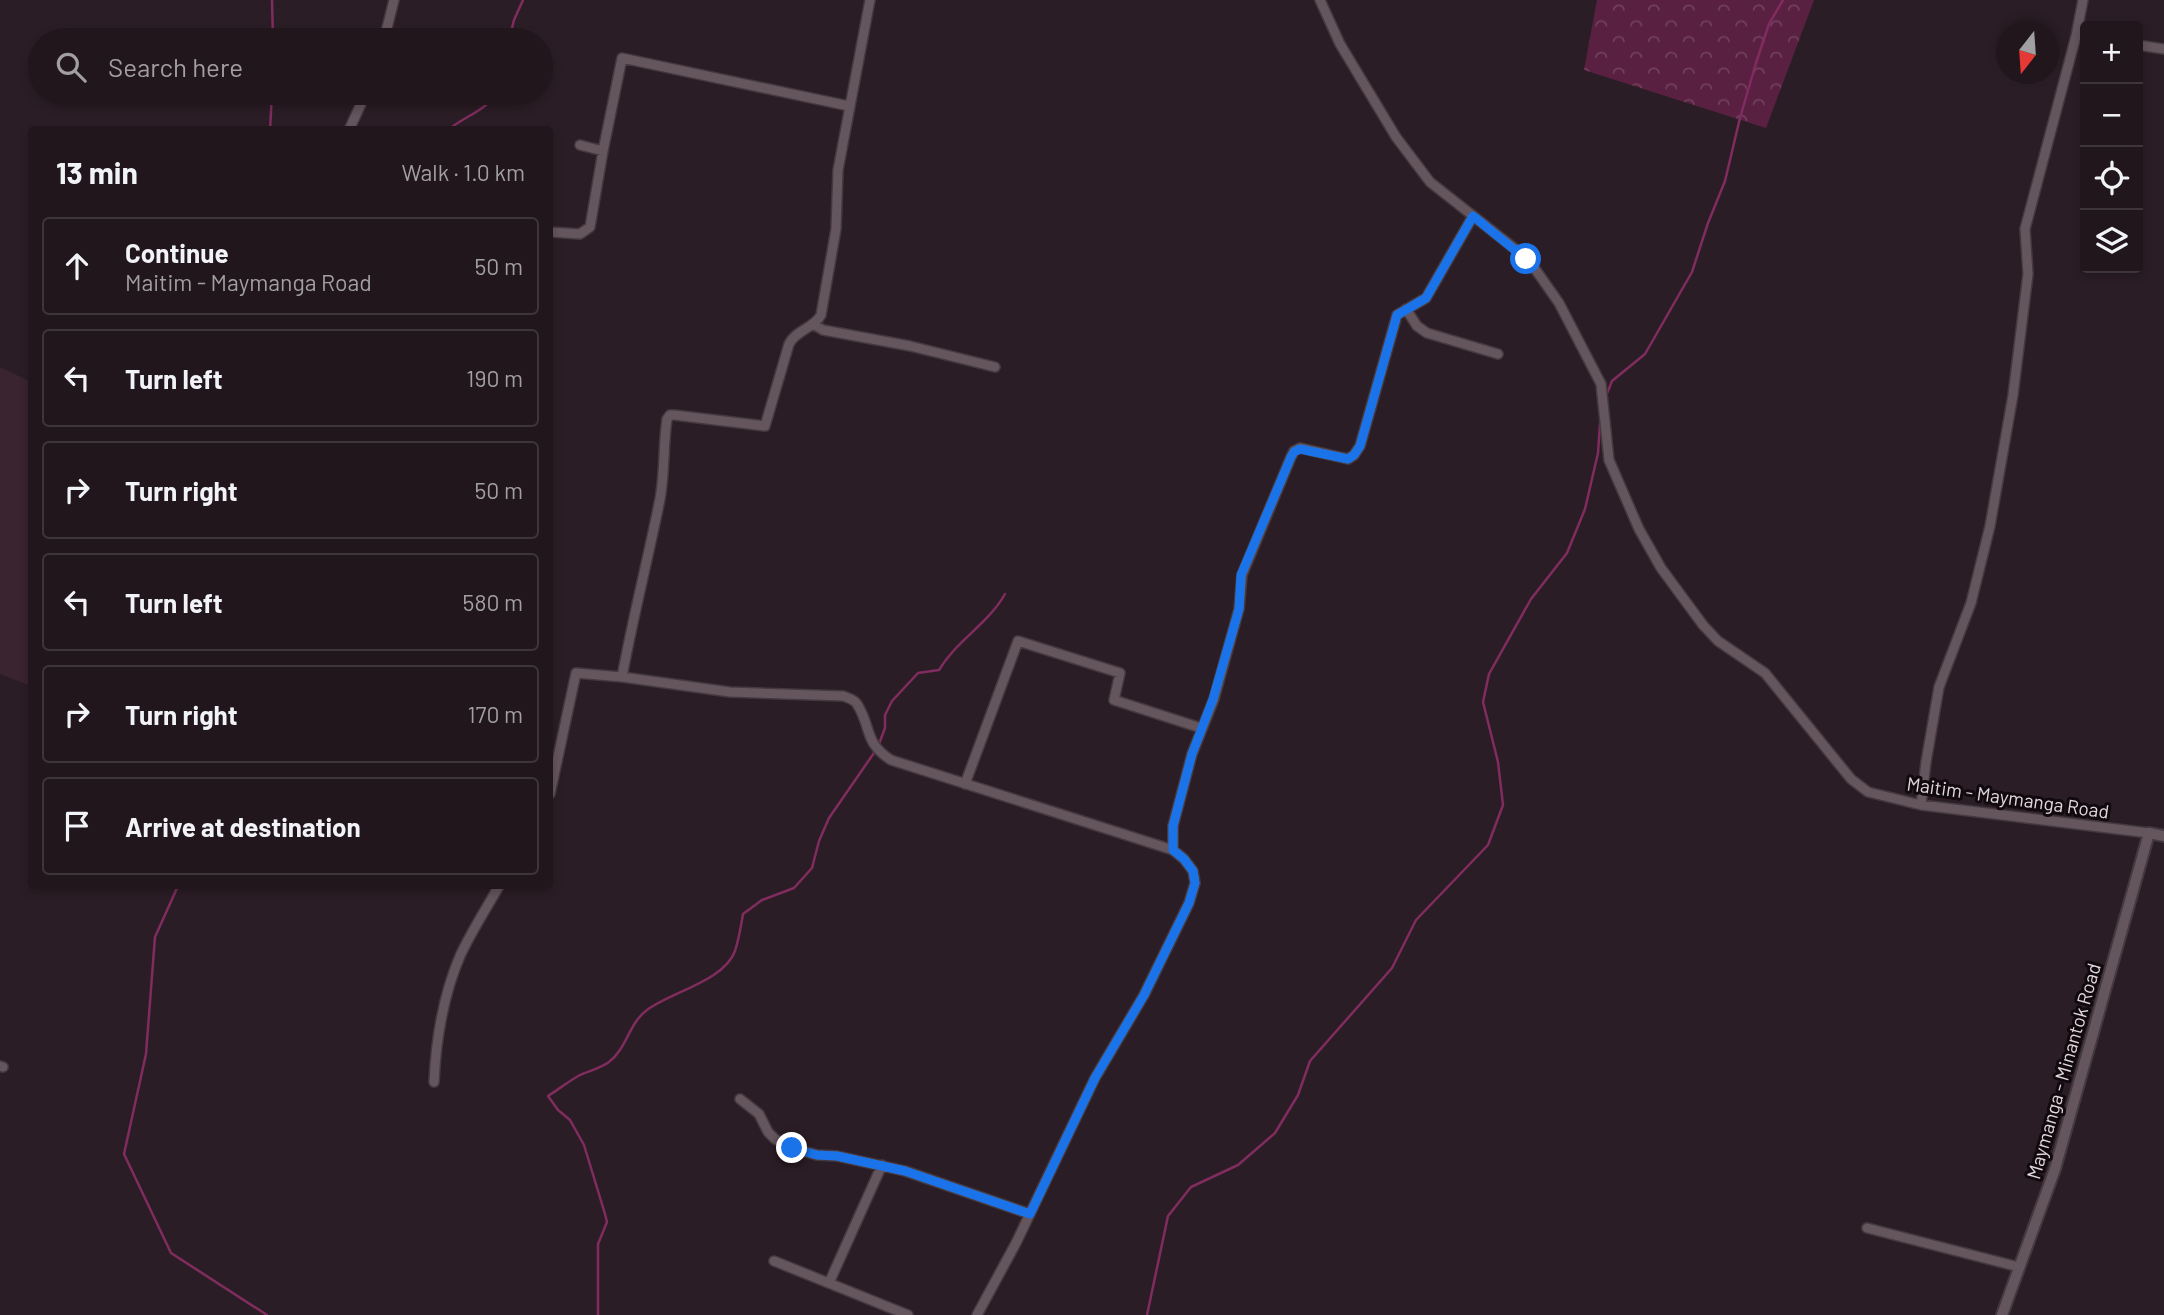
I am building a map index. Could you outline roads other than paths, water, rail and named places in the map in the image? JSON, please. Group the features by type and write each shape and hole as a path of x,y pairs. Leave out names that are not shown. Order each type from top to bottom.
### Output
{"street":[{"path":"387,28 394,0"},
{"path":"622,677 666,464 667,419 674,415 765,426 789,344 797,333 813,324 821,315 836,229 838,170 870,0"},
{"name":"Maitim - Maymanga Road","path":"1320,0 1340,44 1396,137 1430,182 1533,266 1559,303 1601,384 1609,460 1639,529 1661,569 1718,641 1765,673 1851,779 1868,792 1921,805 2164,836"},
{"path":"2082,21 2083,0"},
{"path":"1921,805 1939,687 1971,603 1990,526 2013,395 2028,274 2025,229 2080,38"},
{"path":"2143,45 2164,49"},
{"path":"553,232 580,234 590,228 622,58 849,106"},
{"path":"351,126 360,105"},
{"path":"580,145 603,151"},
{"path":"1173,850 1173,826 1236,621 1241,599 1241,575 1291,457 1300,449 1348,459 1354,455 1360,446 1394,322 1400,312 1426,298 1473,216"},
{"path":"1406,309 1417,326 1427,333 1498,354"},
{"path":"813,324 822,330 911,346 995,367"},
{"path":"965,783 1018,641 1120,673 1114,700 1201,728"},
{"path":"553,780 576,673 730,692 843,696 857,703 869,737 879,752 891,760 1173,850 1184,859 1193,871 1195,883 1189,903 1144,995 1095,1078 1030,1214 976,1315"},
{"name":"Maymanga - Minantok Road","path":"2002,1315 2055,1169 2149,833"},
{"path":"434,1082 437,1034 460,956 497,889"},
{"path":"740,1099 759,1114 768,1132 783,1144 817,1155 837,1156 905,1171 1030,1214"},
{"path":"829,1283 881,1165"},
{"path":"1867,1228 2019,1267"},
{"path":"774,1261 908,1315"}],"waterway":[{"path":"272,0 273,28"},
{"path":"512,28 523,0"},
{"path":"1606,396 1612,381 1645,354 1692,272 1725,181 1740,118 1769,24 1783,0"},
{"path":"270,126 271,105"},
{"path":"454,126 485,105"},
{"path":"1147,1315 1168,1216 1191,1187 1238,1165 1275,1133 1298,1095 1310,1061 1392,968 1416,920 1488,845 1503,805 1498,762 1483,702 1489,674 1531,599 1567,553 1585,509 1598,453 1601,409"},
{"path":"879,744 885,728 885,715 892,701 918,673 939,670 1005,594"},
{"path":"598,1315 598,1244 607,1222 584,1145 570,1120 548,1096 580,1075 609,1062 647,1010 709,978 729,961 735,951 743,914 762,900 794,888 812,868 829,818 876,750"},
{"path":"177,889 155,937 146,1054 124,1154 171,1253 267,1315"}]}
